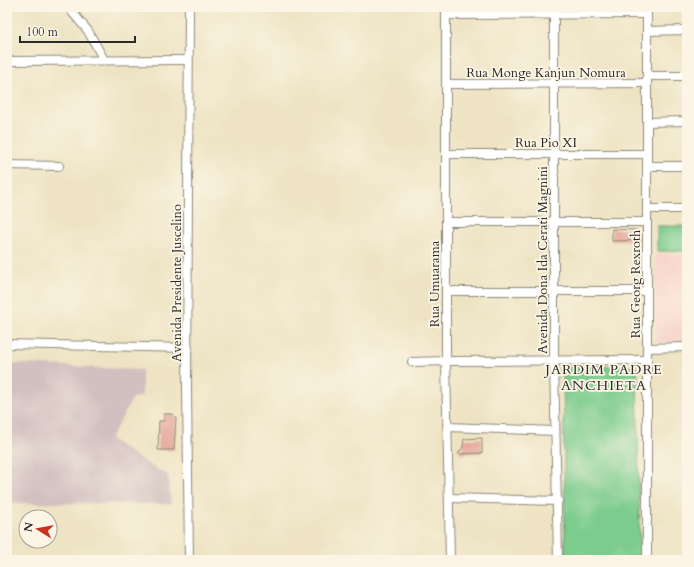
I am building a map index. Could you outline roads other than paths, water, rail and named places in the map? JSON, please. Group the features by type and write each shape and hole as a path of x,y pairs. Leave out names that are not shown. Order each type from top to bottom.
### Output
{"street":[{"path":"68,7 88,31 104,60"},
{"name":"Avenida Presidente Juscelino","path":"189,7 189,560"},
{"path":"446,11 646,10"},
{"name":"Rua Georg Rexroth","path":"646,10 647,560"},
{"name":"Rua Umuarama","path":"446,11 446,361 450,498 450,560"},
{"name":"Avenida Dona Ida Cerati Magnini","path":"554,11 554,360 558,560"},
{"path":"647,31 687,30"},
{"path":"7,61 188,60"},
{"name":"Rua Monge Kanjun Nomura","path":"446,84 554,84 647,80 687,76"},
{"path":"647,122 687,122"},
{"name":"Rua Pio XI","path":"446,154 647,154"},
{"path":"7,165 59,166"},
{"path":"647,166 687,166"},
{"path":"647,209 687,209"},
{"path":"446,222 647,222"},
{"path":"446,291 647,291"},
{"path":"7,344 188,348"},
{"path":"647,348 687,347"},
{"path":"412,362 647,360"},
{"path":"448,427 555,431"},
{"path":"450,498 558,501"}],"district":[{"name":"JARDIM PADRE ANCHIETA","path":"604,378"}]}
